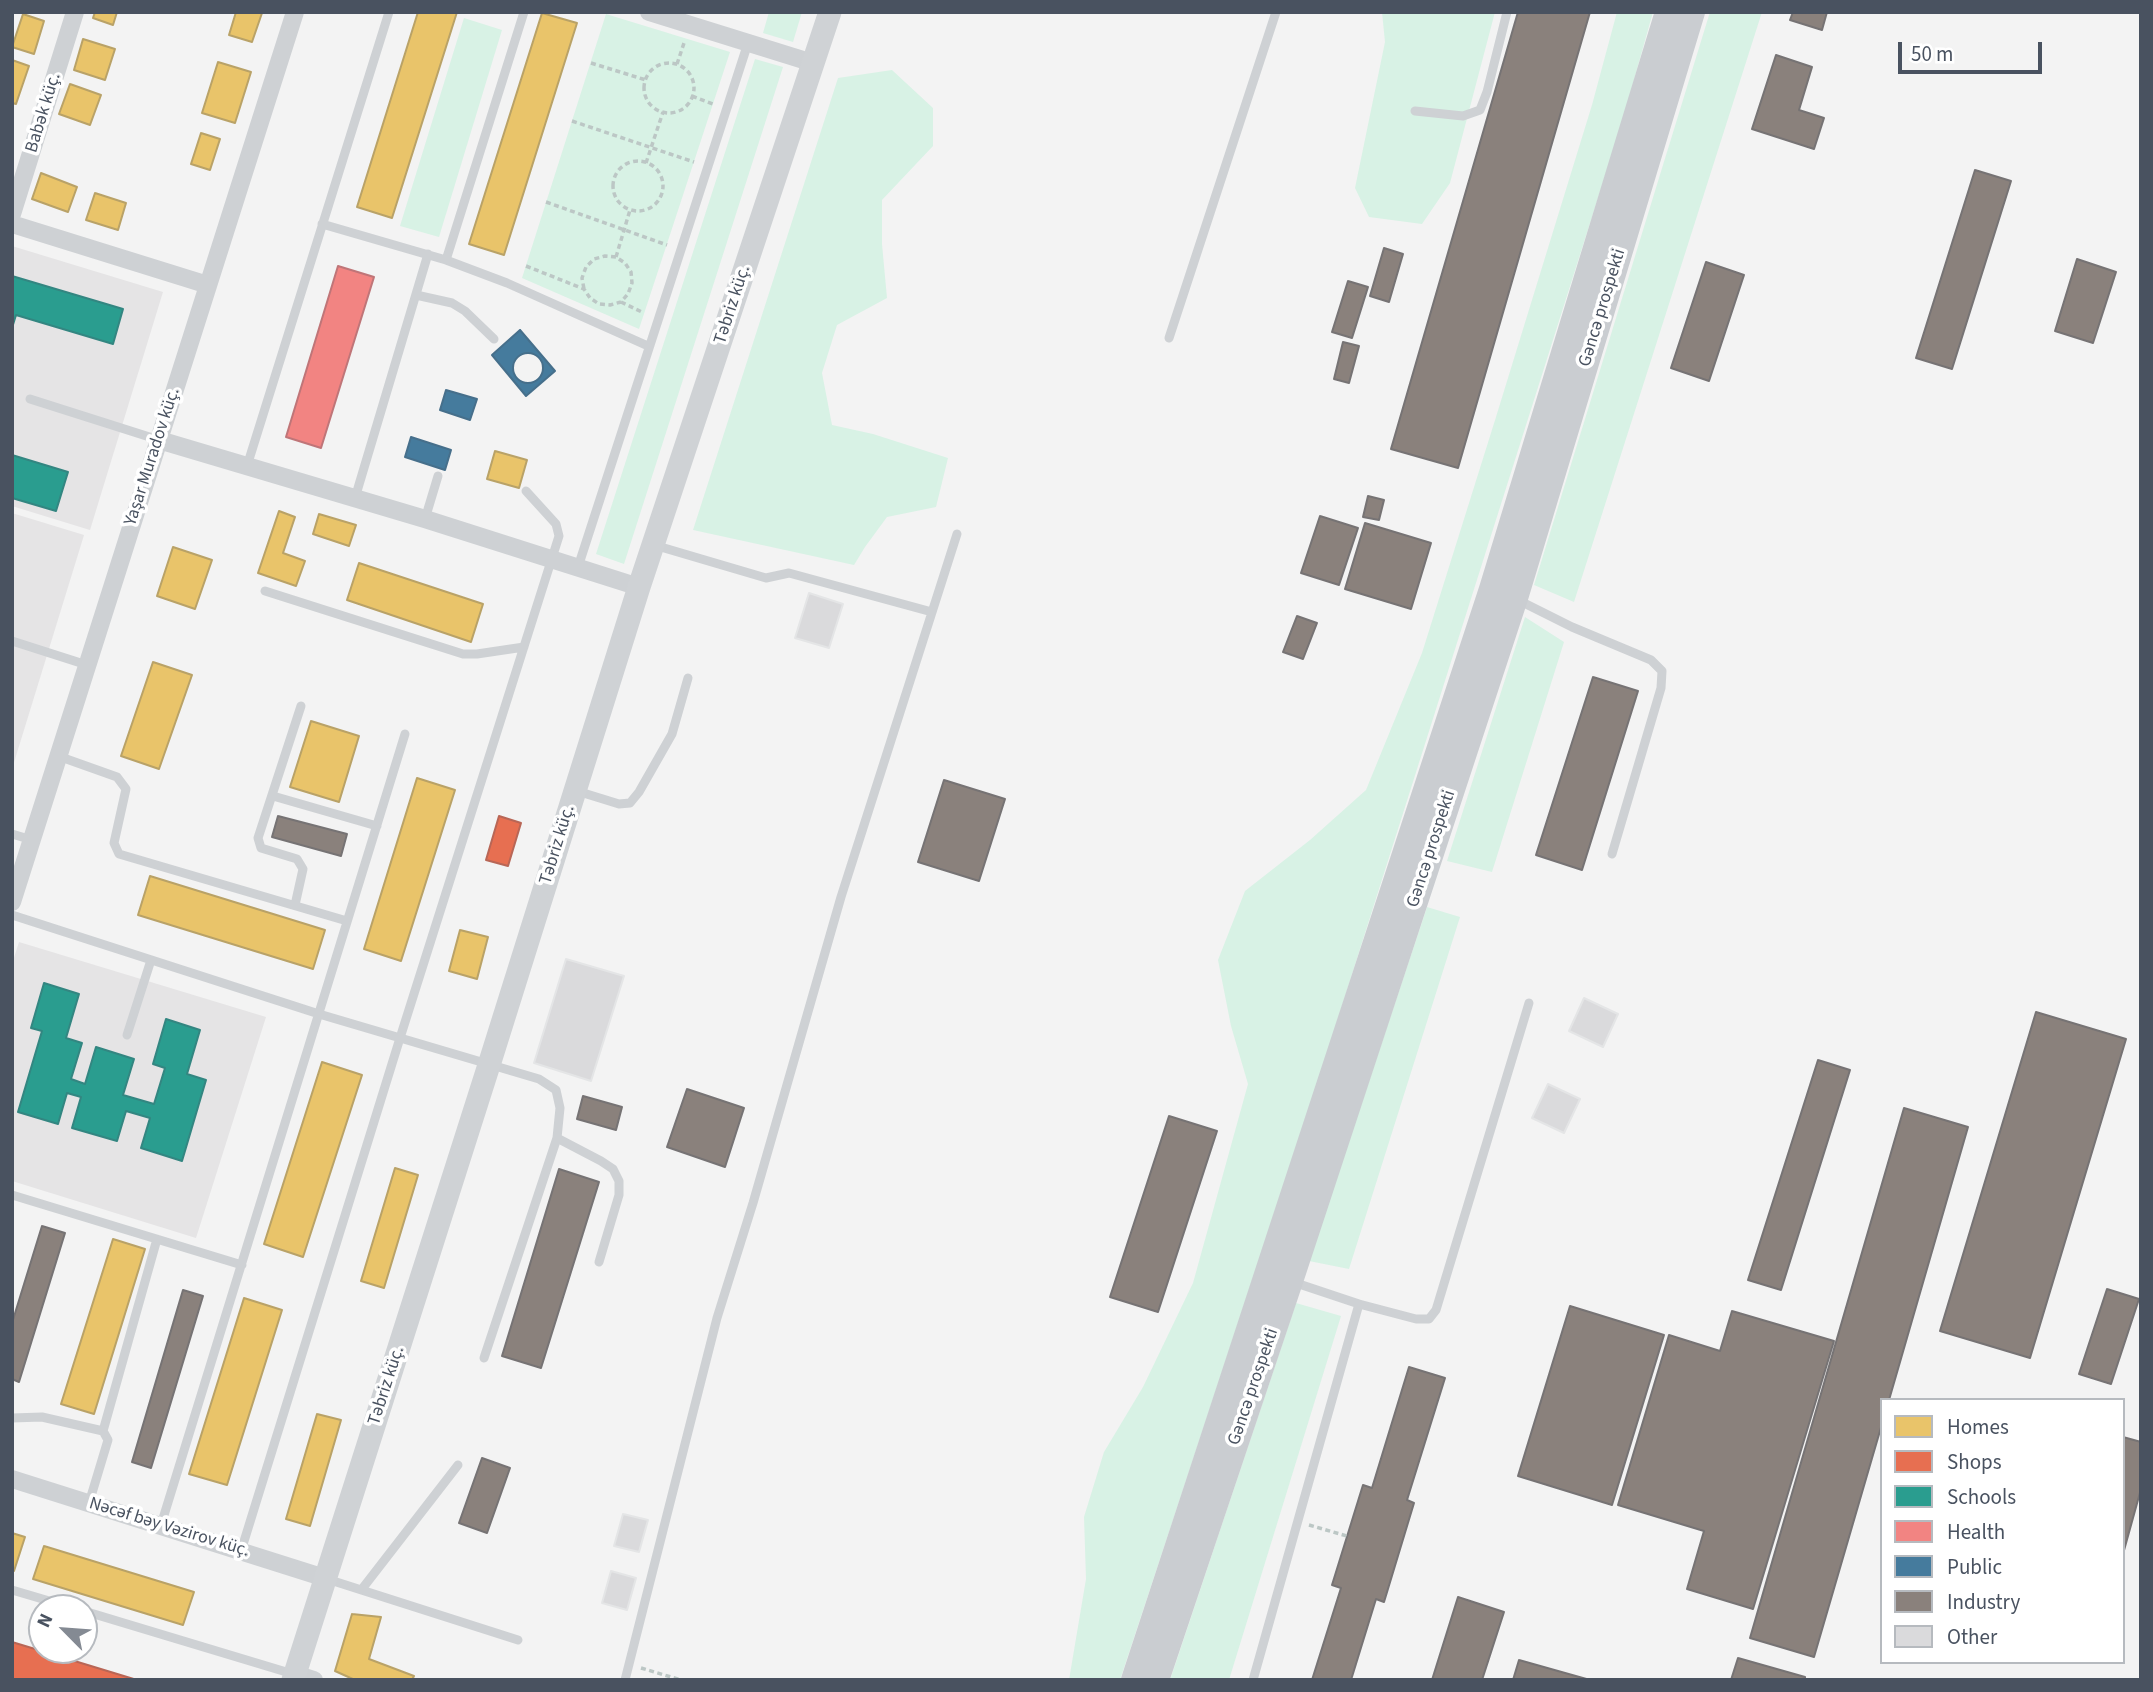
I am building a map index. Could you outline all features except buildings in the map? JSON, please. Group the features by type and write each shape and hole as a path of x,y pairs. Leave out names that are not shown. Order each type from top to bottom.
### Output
{"main road":[{"name":"Təbriz küç.","path":"301,1678 326,1578 639,587 830,12"},
{"name":"Gəncə prospekti","path":"1156,1680 1668,12"},
{"name":"Gəncə prospekti","path":"1134,1680 1279,1277 1515,598 1692,12"}],"street":[{"name":"Babək küç.","path":"12,214 75,12"},
{"name":"Yaşar Muradov küç.","path":"12,902 295,12"},
{"path":"649,12 813,62"},
{"path":"12,224 208,285"},
{"path":"159,440 425,519 639,587"},
{"name":"Nəcəf bəy Vəzirov küç.","path":"12,1479 326,1578"}],"lane":[{"path":"247,466 389,12"},
{"path":"446,260 524,12"},
{"path":"1169,338 1276,12"},
{"path":"1415,111 1463,116 1480,110 1507,12"},
{"path":"578,567 748,43"},
{"path":"323,224 446,260 507,283 648,346"},
{"path":"355,498 428,254"},
{"path":"416,295 452,303 465,311 494,339"},
{"path":"30,399 159,440"},
{"path":"425,519 438,476"},
{"path":"241,1551 559,536 556,524 526,491"},
{"path":"625,1680 717,1318 841,897 957,534"},
{"path":"653,544 766,578 789,573 932,612"},
{"path":"265,590 463,654 524,647"},
{"path":"1515,598 1572,627 1651,660 1662,671 1661,688 1612,854"},
{"path":"12,642 88,665"},
{"path":"575,790 619,804 630,803 672,734 688,678"},
{"path":"295,905 303,869 297,859 261,848 258,838 301,706"},
{"path":"161,1525 405,734"},
{"path":"58,756 117,777 125,789 114,843 119,854 347,921"},
{"path":"273,796 377,826"},
{"path":"12,834 32,840"},
{"path":"12,915 320,1014 538,1079 555,1090 560,1108 557,1138 484,1358"},
{"path":"127,1035 151,960"},
{"path":"1279,1277 1359,1304 1416,1319 1429,1319 1436,1310 1529,1003"},
{"path":"557,1138 613,1169 619,1181 619,1195 599,1262"},
{"path":"12,1195 242,1265"},
{"path":"89,1503 108,1440 103,1431 157,1239"},
{"path":"1253,1680 1359,1304"},
{"path":"12,1418 42,1417 103,1431"},
{"path":"362,1589 458,1465"},
{"path":"326,1578 518,1640"},
{"path":"98,1615 301,1678"}],"path":[{"path":"677,64 685,38"},
{"path":"591,63 646,80"},
{"path":"666,63 677,64 687,70 692,80 692,96 682,109 671,113 663,112 651,106 645,96 644,85 648,75 656,67 666,63"},
{"path":"692,96 713,104"},
{"path":"646,163 663,112"},
{"path":"572,121 694,162"},
{"path":"635,161 646,163 656,169 662,178 663,189 659,199 651,207 640,211 631,210 620,204 614,194 613,183 617,173 625,165 635,161"},
{"path":"546,202 667,245"},
{"path":"615,257 631,210"},
{"path":"615,257 625,263 631,272 632,283 621,302 599,304 590,298 584,289 582,278 586,267 594,259 615,257"},
{"path":"526,266 584,289"},
{"path":"621,302 644,313"},
{"path":"1297,1522 1347,1536"},
{"path":"629,1664 681,1680"}],"shaded area":[{"path":"12,246 163,292 90,530 12,506"},
{"path":"12,513 84,535 12,769"},
{"path":"19,942 266,1017 196,1238 12,1181 12,964"}],"green space":[{"path":"769,12 802,12 793,42 763,33"},
{"path":"1382,12 1495,12 1450,183 1422,224 1369,217 1355,188 1385,42"},
{"path":"1617,12 1653,12 1623,119 1321,1072 1120,1680 1069,1680 1086,1579 1084,1517 1104,1452 1143,1387 1193,1283 1248,1084 1231,1026 1218,960 1245,891 1310,840 1366,790 1422,653 1592,105"},
{"path":"1710,12 1762,12 1574,602 1534,585"},
{"path":"606,14 730,52 639,329 522,278"},
{"path":"464,18 502,30 439,237 400,226"},
{"path":"755,59 783,67 624,564 596,554"},
{"path":"892,70 933,108 933,146 882,200 882,244 887,298 837,325 822,373 832,425 873,434 948,458 936,507 887,517 854,565 693,530 838,78"},
{"path":"1525,617 1564,642 1492,872 1447,861"},
{"path":"1427,907 1460,917 1349,1269 1309,1261"},
{"path":"1296,1303 1341,1316 1229,1680 1170,1680"}]}
